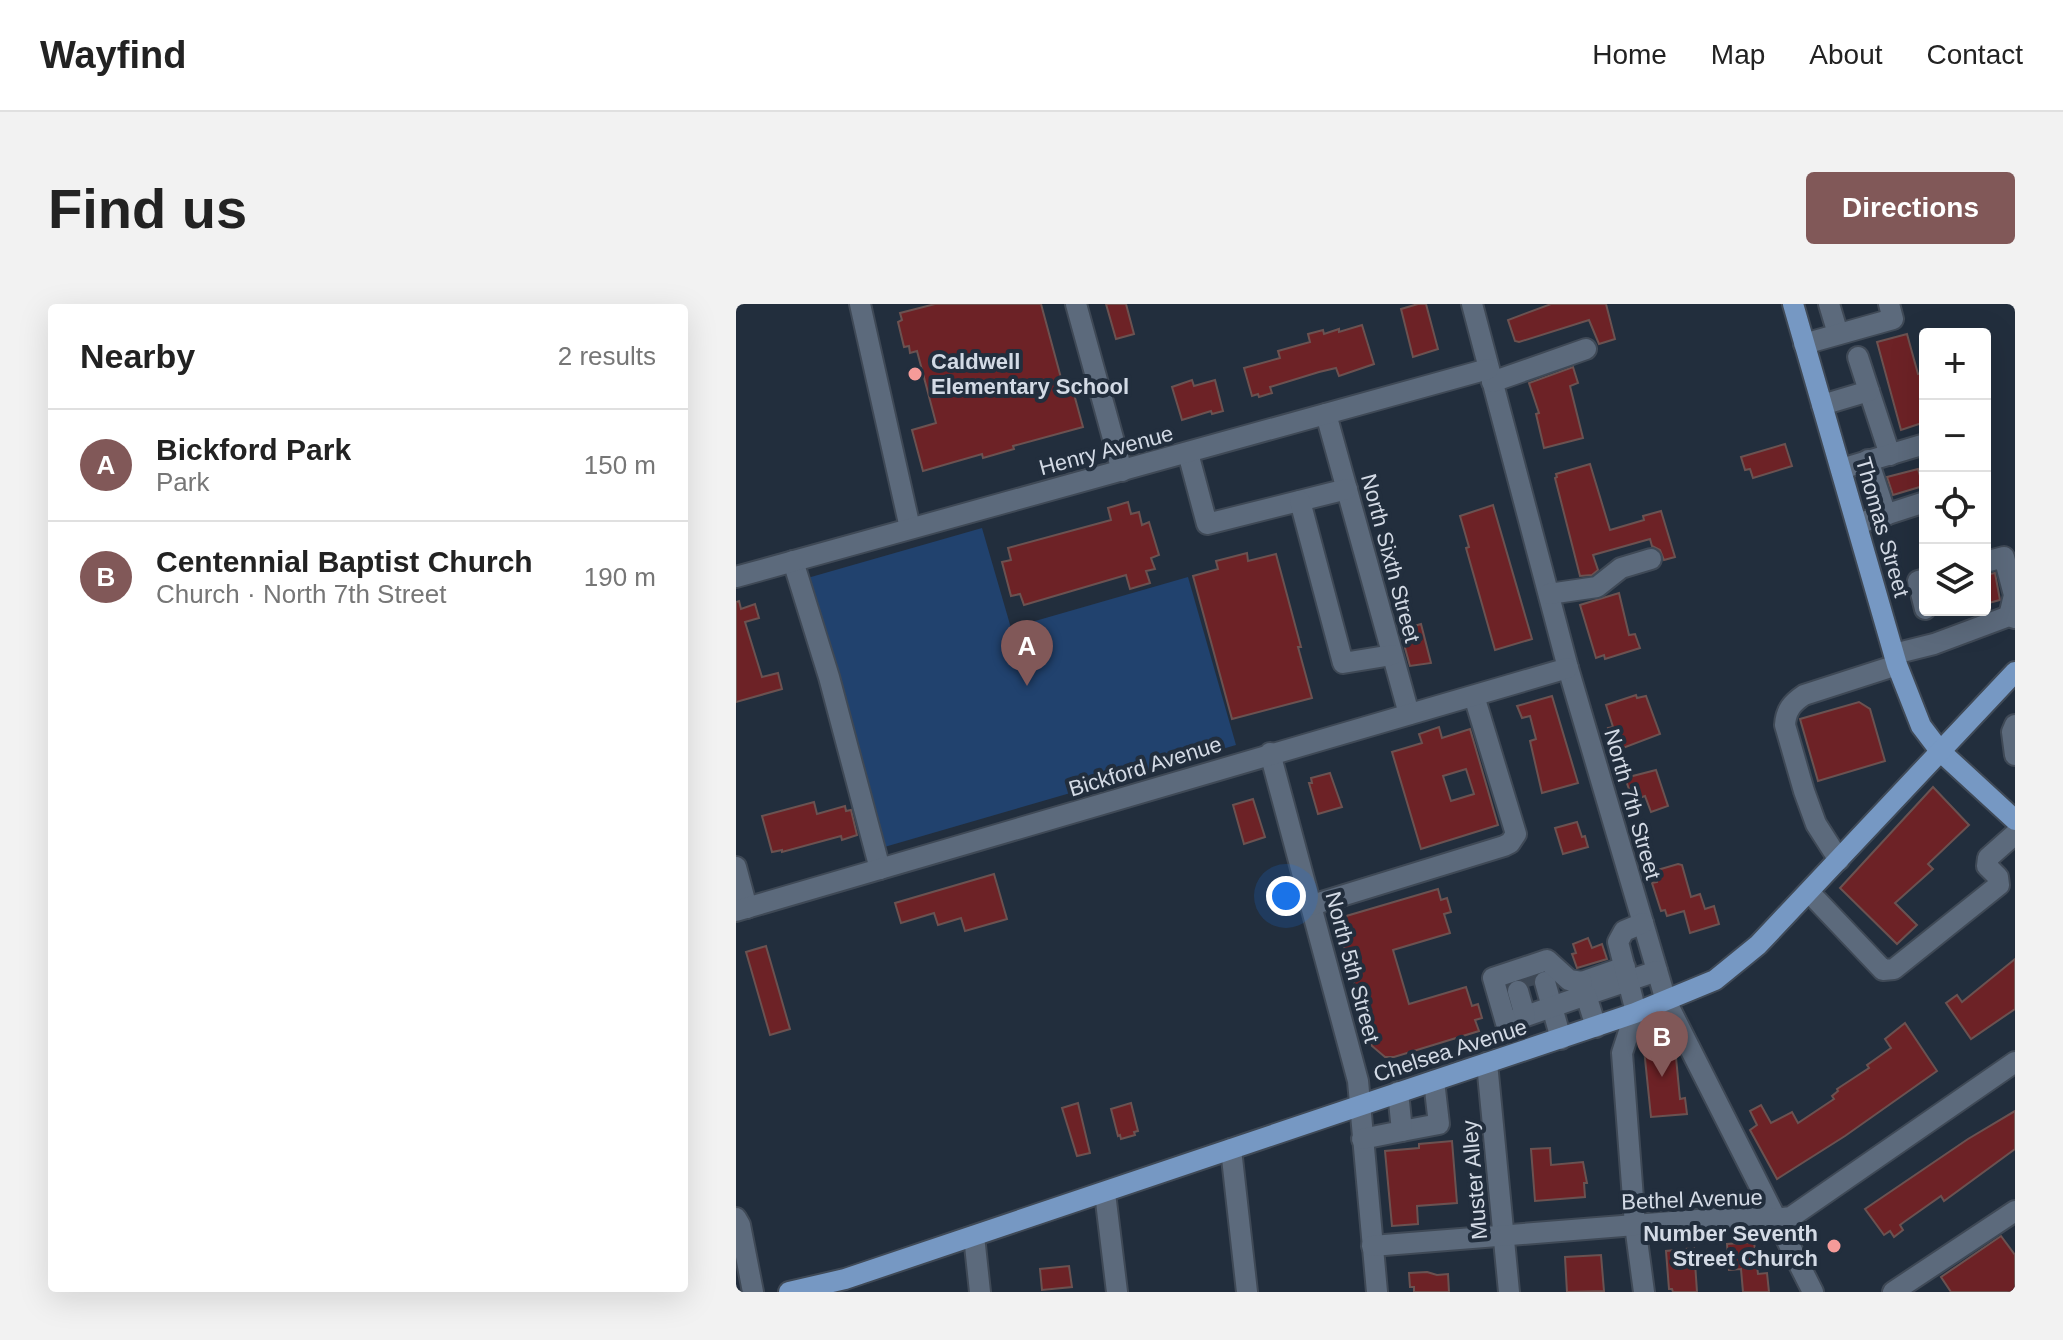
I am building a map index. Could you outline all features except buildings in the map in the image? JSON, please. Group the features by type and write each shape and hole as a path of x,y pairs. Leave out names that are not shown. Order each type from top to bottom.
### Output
{"main road":[{"name":"Thomas Street","path":"1793,304 1896,659 1921,726 1940,751 2015,820"},
{"name":"Chelsea Avenue","path":"789,1292 846,1285 974,1236 1561,1039 1715,980 1758,945 2015,672"}],"street":[{"path":"882,304 861,309 910,528"},
{"path":"1076,304 1122,471"},
{"name":"North 7th Street","path":"1472,304 1568,668 1666,1001 1813,1292"},
{"path":"1829,304 1838,334"},
{"path":"1804,344 1893,319 1889,304"},
{"name":"Henry Avenue","path":"736,577 1326,414 1490,376 1586,349"},
{"path":"1858,357 1890,455"},
{"path":"1822,405 1869,391"},
{"name":"North Sixth Street","path":"1326,414 1341,490 1385,656 1409,714"},
{"path":"1841,469 1919,447"},
{"path":"1188,453 1207,524 1341,490"},
{"path":"1868,460 1886,515"},
{"path":"1300,501 1343,663 1385,656"},
{"path":"1857,524 1919,504"},
{"path":"1839,860 1816,824 1785,725 1786,715 1794,702 1804,695 2012,617 2014,595 2004,557 1991,560"},
{"path":"1549,594 1597,587 1621,568 1651,559"},
{"path":"793,561 829,677 880,869"},
{"path":"1927,616 1934,644"},
{"name":"Bickford Avenue","path":"741,909 1568,668"},
{"path":"1313,909 1504,846 1514,838 1516,834 1474,696"},
{"path":"2015,725 2012,732 2015,755"},
{"name":"North 5th Street","path":"1270,753 1358,1081 1377,1292"},
{"path":"1809,892 1883,970 1894,969 1999,885 1998,877 1987,866 1988,858 2015,834"},
{"path":"736,867 741,909"},
{"path":"1313,909 1430,880"},
{"path":"1643,923 1624,931 1618,942 1635,1013 1622,1053 1635,1225 1644,1292"},
{"path":"1523,977 1547,960 1584,989 1591,1028 1611,1041 1622,1053"},
{"path":"1534,1013 1627,973 1657,971"},
{"path":"1523,977 1534,1013 1561,1039"},
{"path":"1523,977 1534,1013"},
{"name":"Bethel Avenue","path":"1372,1246 1760,1215 1774,1219 1791,1217 2015,1062"},
{"name":"Muster Alley","path":"1487,1063 1509,1292"},
{"path":"1362,1139 1439,1124 1434,1081"},
{"path":"1398,1092 1402,1131"},
{"path":"1231,1149 1247,1292"},
{"path":"1105,1193 1117,1292"},
{"path":"1893,1292 2015,1211"},
{"path":"736,1218 753,1292"},
{"path":"974,1236 980,1292"}],"shaded area":[{"path":"982,528 1011,628 1188,577 1236,745 881,848 804,579"}],"tunnel":[{"path":"1531,971 1535,985"}],"place":[{"name":"Caldwell Elementary School","path":"915,374"},
{"name":"Bickford Park","path":"1027,686"},
{"name":"Centennial Baptist Church","path":"1662,1077"},
{"name":"Number Seventh Street Church","path":"1834,1246"}]}
